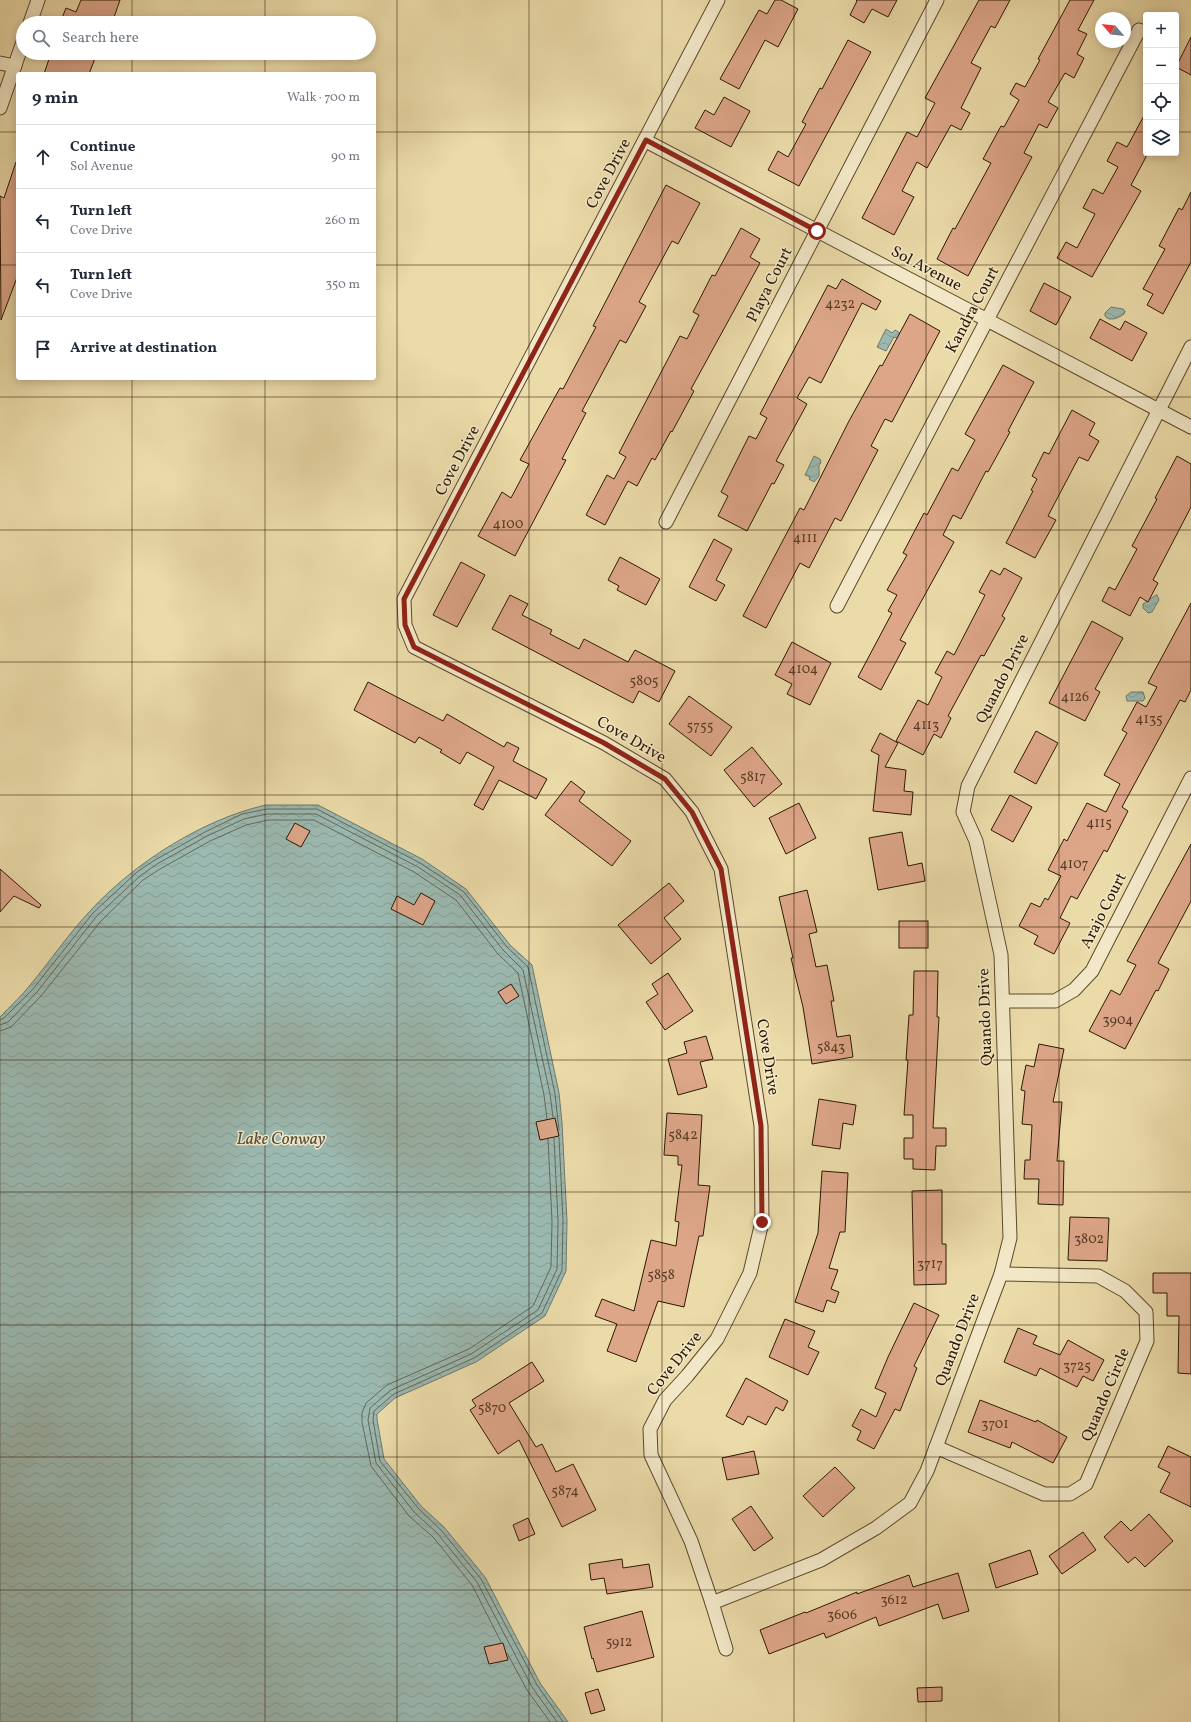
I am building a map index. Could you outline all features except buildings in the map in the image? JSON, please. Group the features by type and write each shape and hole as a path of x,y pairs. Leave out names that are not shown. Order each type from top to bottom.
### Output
{"street":[{"path":"32,16 38,0"},
{"name":"Cove Drive","path":"718,0 646,140 404,599 405,625 414,647 604,743 665,779 692,812 721,869 761,1126 762,1222 750,1273 717,1339 665,1400 650,1429 651,1455 691,1541 726,1649"},
{"name":"Playa Court","path":"666,522 937,0"},
{"name":"Kandra Court","path":"837,606 1139,30"},
{"path":"0,108 17,60"},
{"path":"0,63 15,66"},
{"name":"Sol Avenue","path":"646,140 1191,428"},
{"name":"Quando Drive","path":"712,1603 821,1560 876,1528 910,1503 927,1471 1001,1274 1010,1238 1001,956 976,841 963,812 968,786 1191,347"},
{"name":"Arajo Court","path":"1003,1001 1054,1001 1074,990 1092,971 1191,778"},
{"name":"Quando Circle","path":"936,1447 1044,1494 1070,1494 1086,1484 1147,1342 1146,1312 1125,1291 1098,1276 1001,1274"}],"water":[{"path":"1111,307 1123,309 1125,311 1124,314 1114,319 1107,318 1105,313"},
{"path":"886,329 892,333 895,330 900,333 897,338 894,337 886,351 877,347"},
{"path":"814,456 820,459 821,463 819,465 819,476 814,482 809,479 810,477 805,475"},
{"path":"1156,595 1159,600 1152,612 1148,613 1143,608 1143,604"},
{"path":"1131,692 1143,692 1145,698 1143,701 1127,701 1126,696"},
{"name":"Lake Conway","path":"266,805 318,805 422,859 466,889 510,945 532,965 559,1093 567,1221 566,1271 545,1316 476,1362 395,1398 377,1414 377,1419 384,1459 421,1506 444,1527 485,1577 540,1683 568,1722 0,1722 0,1017 20,997 82,919 127,876 148,860 194,832 242,812"}],"route":[{"path":"762,1222 761,1126 721,869 692,812 665,779 604,743 414,647 405,625 404,599 646,140 817,231"}]}
